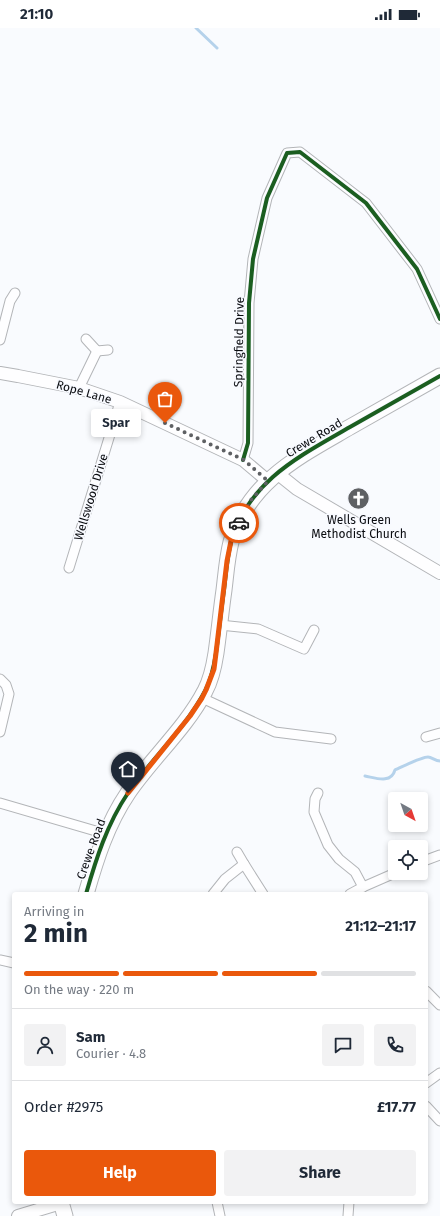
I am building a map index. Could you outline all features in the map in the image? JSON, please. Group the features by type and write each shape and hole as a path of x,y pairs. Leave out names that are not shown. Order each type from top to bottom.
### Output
{"main road":[{"name":"Crewe Road","path":"87,892 96,858 106,834 128,793 190,716 206,690 214,669 227,561 231,541 247,506 261,488 288,465 440,376"}],"street":[{"name":"Springfield Drive","path":"244,460 248,443 249,303 253,259 267,198 287,153 300,152 366,203 417,269 440,319"},
{"path":"0,340 10,301 15,293"},
{"path":"86,339 97,351"},
{"path":"97,351 108,350"},
{"path":"79,388 97,351"},
{"name":"Rope Lane","path":"0,374 79,388 120,402 244,460 297,489 440,573"},
{"name":"Wellswood Drive","path":"69,568 120,402"},
{"path":"220,624 258,629 304,649 314,630"},
{"path":"0,679 6,685 9,694 0,732"},
{"path":"202,698 275,732 331,739"},
{"path":"426,737 440,733"},
{"path":"314,796 314,812 328,845 339,859 354,872 363,887"},
{"path":"0,803 106,834"},
{"path":"237,852 262,892"},
{"path":"428,859 440,854"},
{"path":"215,892 225,879 244,864"},
{"path":"354,892 388,876"},
{"path":"0,960 12,963"},
{"path":"428,993 440,1005"},
{"path":"428,1082 440,1074"},
{"path":"428,1108 440,1121"},
{"path":"217,1204 220,1216"},
{"path":"348,1216 349,1204"},
{"path":"18,1216 62,1207"}],"waterway":[{"path":"196,28 217,48"},
{"path":"365,776 378,779 387,779 395,770 425,757 440,761"}],"cycle path":[{"path":"243,460 248,443 249,303 253,259 267,198 287,153 300,152 366,203 417,269 440,319"},
{"path":"87,892 108,829 128,793 188,718 207,687 215,658 231,542 239,521 250,502 263,486 278,472 295,460 440,376"}],"way so far":[{"path":"165,423 244,460 268,481 251,500 239,523"}],"place":[{"name":"Spar","path":"165,423"},
{"name":"Wells Green Methodist Church","path":"359,499"}],"route":[{"path":"128,793 190,716 206,690 214,669 227,561 231,541 239,523"}]}
